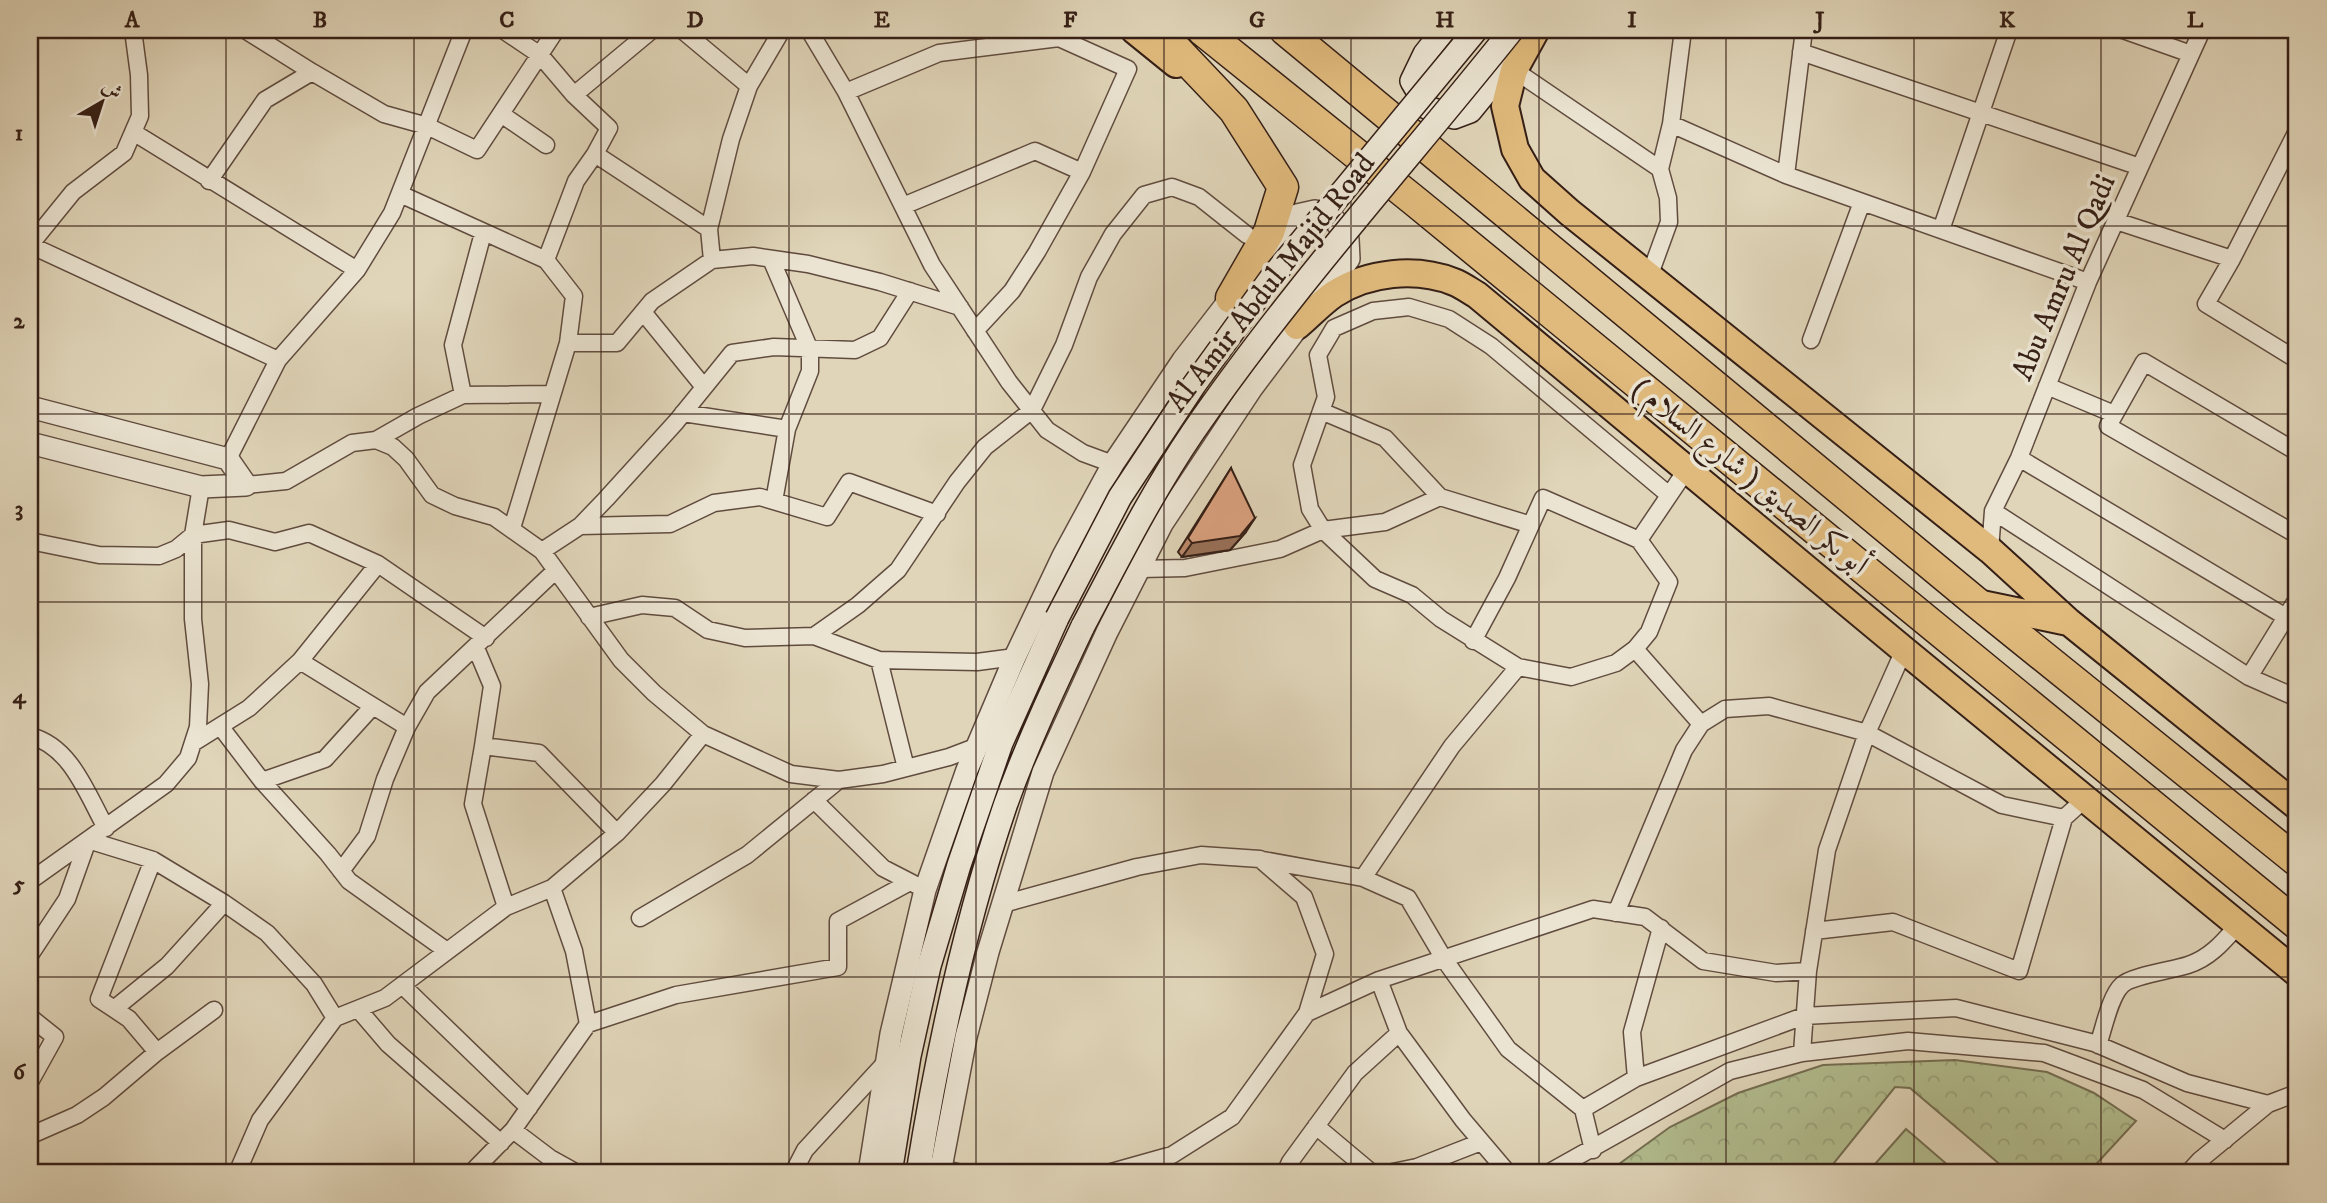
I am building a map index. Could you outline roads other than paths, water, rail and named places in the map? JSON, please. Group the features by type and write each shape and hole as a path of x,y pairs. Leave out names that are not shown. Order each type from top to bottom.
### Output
{"highway":[{"path":"1158,30 1234,110 1283,187 1269,232 1231,298"},
{"name":"( شارع السلام ) أبو بكر الصديق","path":"1202,30 2297,925"},
{"name":"( شارع السلام ) أبو بكر الصديق","path":"1285,30 1978,603 2297,861"}],"main road":[{"path":"1134,30 1234,110"},
{"path":"1444,30 1425,54 1412,81 1428,108 1454,117 1470,111 1536,30"},
{"name":"Al Amir Abdul Majid Road","path":"890,1173 909,1056 929,966 959,865 1001,743 1057,618 1120,497 1194,385 1288,257 1476,30"},
{"name":"Al Amir Abdul Majid Road","path":"936,1170 944,1029 976,898 1006,805 1038,723 1083,626 1139,520 1192,434 1274,320 1512,30"},
{"path":"1536,30 1514,70 1505,106 1515,149 1532,179 1649,277 1990,550 2069,622 2297,806"},
{"path":"1297,326 1335,294 1366,279 1399,273 1454,282 1477,295 2297,973"},
{"path":"1978,603 2069,622"},
{"path":"1983,666 2020,744"}],"street":[{"path":"133,30 139,75 140,116 124,153 73,192 30,245 278,360"},
{"path":"245,30 384,114 427,126 477,150 556,30"},
{"path":"228,459 278,360 357,270 393,214 464,30"},
{"path":"503,30 540,55 574,95 609,128 596,154 576,181 546,260"},
{"path":"574,95 652,30"},
{"path":"682,30 749,86"},
{"path":"712,260 709,229 731,139 749,86 782,30"},
{"path":"809,30 846,92 932,265 1009,382 1047,430 1083,453 1113,464"},
{"path":"1649,277 1668,222 1668,198 1660,169 1671,124 1683,30"},
{"path":"1786,175 1804,30"},
{"path":"1941,230 2009,30"},
{"path":"2123,30 2191,54"},
{"name":"Abu Amru Al Qadi","path":"1990,550 1993,512 2019,458 2088,282 2202,30"},
{"path":"846,92 939,53 1059,38 1128,69 1082,172 1012,291 975,331"},
{"path":"1801,52 2140,167"},
{"path":"1514,70 1660,169"},
{"path":"209,181 265,100 312,72"},
{"path":"501,114 546,145"},
{"path":"1671,124 1786,175 2088,282"},
{"path":"2297,131 2206,304 2297,360"},
{"path":"133,132 357,270"},
{"path":"903,206 1035,151 1082,172"},
{"path":"596,154 709,229"},
{"path":"814,636 858,605 898,570 957,482 985,447 1032,410 1064,345 1089,277 1113,234 1144,195 1172,187 1199,197 1247,235"},
{"path":"400,194 546,260 574,296 568,343 512,528"},
{"path":"1811,340 1862,202"},
{"path":"869,1173 917,886 1015,657 1063,556 1113,464 1183,359 1297,215 1315,211 1334,219 1348,239 1349,259 1252,388 1170,513 1107,632 1043,772 966,1037 936,1170"},
{"path":"2116,221 2232,259"},
{"path":"463,395 453,345 483,233"},
{"path":"568,343 617,343 652,301 712,260 752,256 808,264 960,307"},
{"path":"771,259 810,350 810,371 787,429 774,501"},
{"path":"542,551 580,526 683,413 732,353 774,348 855,350 880,338 910,291"},
{"path":"1473,641 1507,578 1543,498 1639,540 1670,582 1649,632 1635,649 1616,663 1571,677 1518,667 1473,641 1412,595 1375,579 1323,530 1310,509 1303,465 1326,397 1318,355 1334,328 1373,311 1409,307 1449,319 1491,346 1669,495"},
{"path":"642,312 704,387"},
{"path":"2297,452 2144,362 2108,426 2297,535"},
{"path":"2048,386 2115,414"},
{"path":"30,443 201,487 246,485 286,481 352,443 376,440 463,395 552,394"},
{"path":"30,407 228,459 246,485"},
{"path":"1321,411 1385,438 1440,497 1531,525"},
{"path":"683,413 787,429"},
{"path":"376,440 393,447 407,459 432,495 455,506 494,517 542,551 621,660 654,694 704,734 791,775 839,780 906,768 978,746"},
{"path":"2019,458 2292,619"},
{"path":"1639,540 1686,469"},
{"path":"580,526 670,524 714,503 760,497 827,517 849,482 937,514"},
{"path":"34,873 89,840 166,784 188,758 198,726 200,684 193,619 193,535 201,487"},
{"path":"1140,569 1185,568 1280,549 1323,530 1385,522 1440,497"},
{"path":"1993,512 2249,677 2297,698"},
{"path":"30,541 99,555 159,556 176,549 193,535 229,530 275,542 309,533 378,564 481,643 492,686 473,804 506,907"},
{"path":"193,743 248,708 300,661 378,564"},
{"path":"341,871 367,836 385,779 407,727 428,692 555,571"},
{"path":"2249,677 2292,619 2297,599"},
{"path":"589,617 642,605 675,608 708,630 745,638 814,636 879,660 977,662 1015,657"},
{"path":"1635,649 1701,724"},
{"path":"1801,1052 1808,971 1827,850 1867,733 1904,650"},
{"path":"879,660 906,768"},
{"path":"300,661 407,727"},
{"path":"1363,878 1452,746 1518,667"},
{"path":"262,781 325,759 373,706"},
{"path":"1615,913 1684,750 1701,724 1725,709 1769,706 1867,733 2002,805 2064,818"},
{"path":"220,726 262,781 349,881 447,951"},
{"path":"237,1173 260,1120 335,1018 385,998 506,907 552,888 617,833 663,784 704,734"},
{"path":"30,736 58,750 65,758 106,828"},
{"path":"483,746 538,752 617,833"},
{"path":"640,918 747,855 839,780"},
{"path":"1814,932 1893,922 2019,971 2064,818 2086,798"},
{"path":"814,800 883,868 917,886"},
{"path":"89,840 153,860 267,933 314,984 335,1018"},
{"path":"30,955 67,900 89,840"},
{"path":"1003,904 1137,867 1201,855 1260,859 1363,878 1408,898 1444,959 1508,1049 1583,1109 1593,1150"},
{"path":"1108,1173 1172,1155 1232,1117 1307,1013 1325,954 1304,897 1260,859"},
{"path":"153,860 99,999 130,1020 156,1052"},
{"path":"471,1173 513,1130 588,1024 676,995 838,967 838,920 917,886"},
{"path":"552,888 574,951 588,1024"},
{"path":"114,1009 167,966 224,903"},
{"path":"1307,1013 1379,980 1593,909 1645,917 1703,961 1776,973 1808,971"},
{"path":"2098,1045 2115,994 2125,982 2198,961 2217,949 2238,925"},
{"path":"1636,1078 1632,1032 1661,928"},
{"path":"1379,980 1399,1033 1481,1142 1508,1173"},
{"path":"402,985 528,1108"},
{"path":"1583,1109 1636,1078 1804,1016 1956,1008 2098,1045 2187,1083 2267,1104"},
{"path":"358,1009 388,1044 501,1143"},
{"path":"30,1130 36,1133 77,1115 104,1097 156,1052 214,1010"},
{"path":"30,1017 55,1037 30,1082"},
{"path":"1285,1173 1290,1162 1355,1073 1399,1033"},
{"path":"1548,1173 1577,1166 1593,1150 1730,1070 1801,1052 1908,1041 2044,1053 2143,1090 2225,1140"},
{"path":"793,1173 805,1150 886,1062"},
{"path":"2188,1173 2267,1104 2297,1093"},
{"path":"1316,1126 1372,1173"},
{"path":"513,1130 550,1158 577,1173"},
{"path":"1388,1173 1417,1167 1481,1142"}]}
